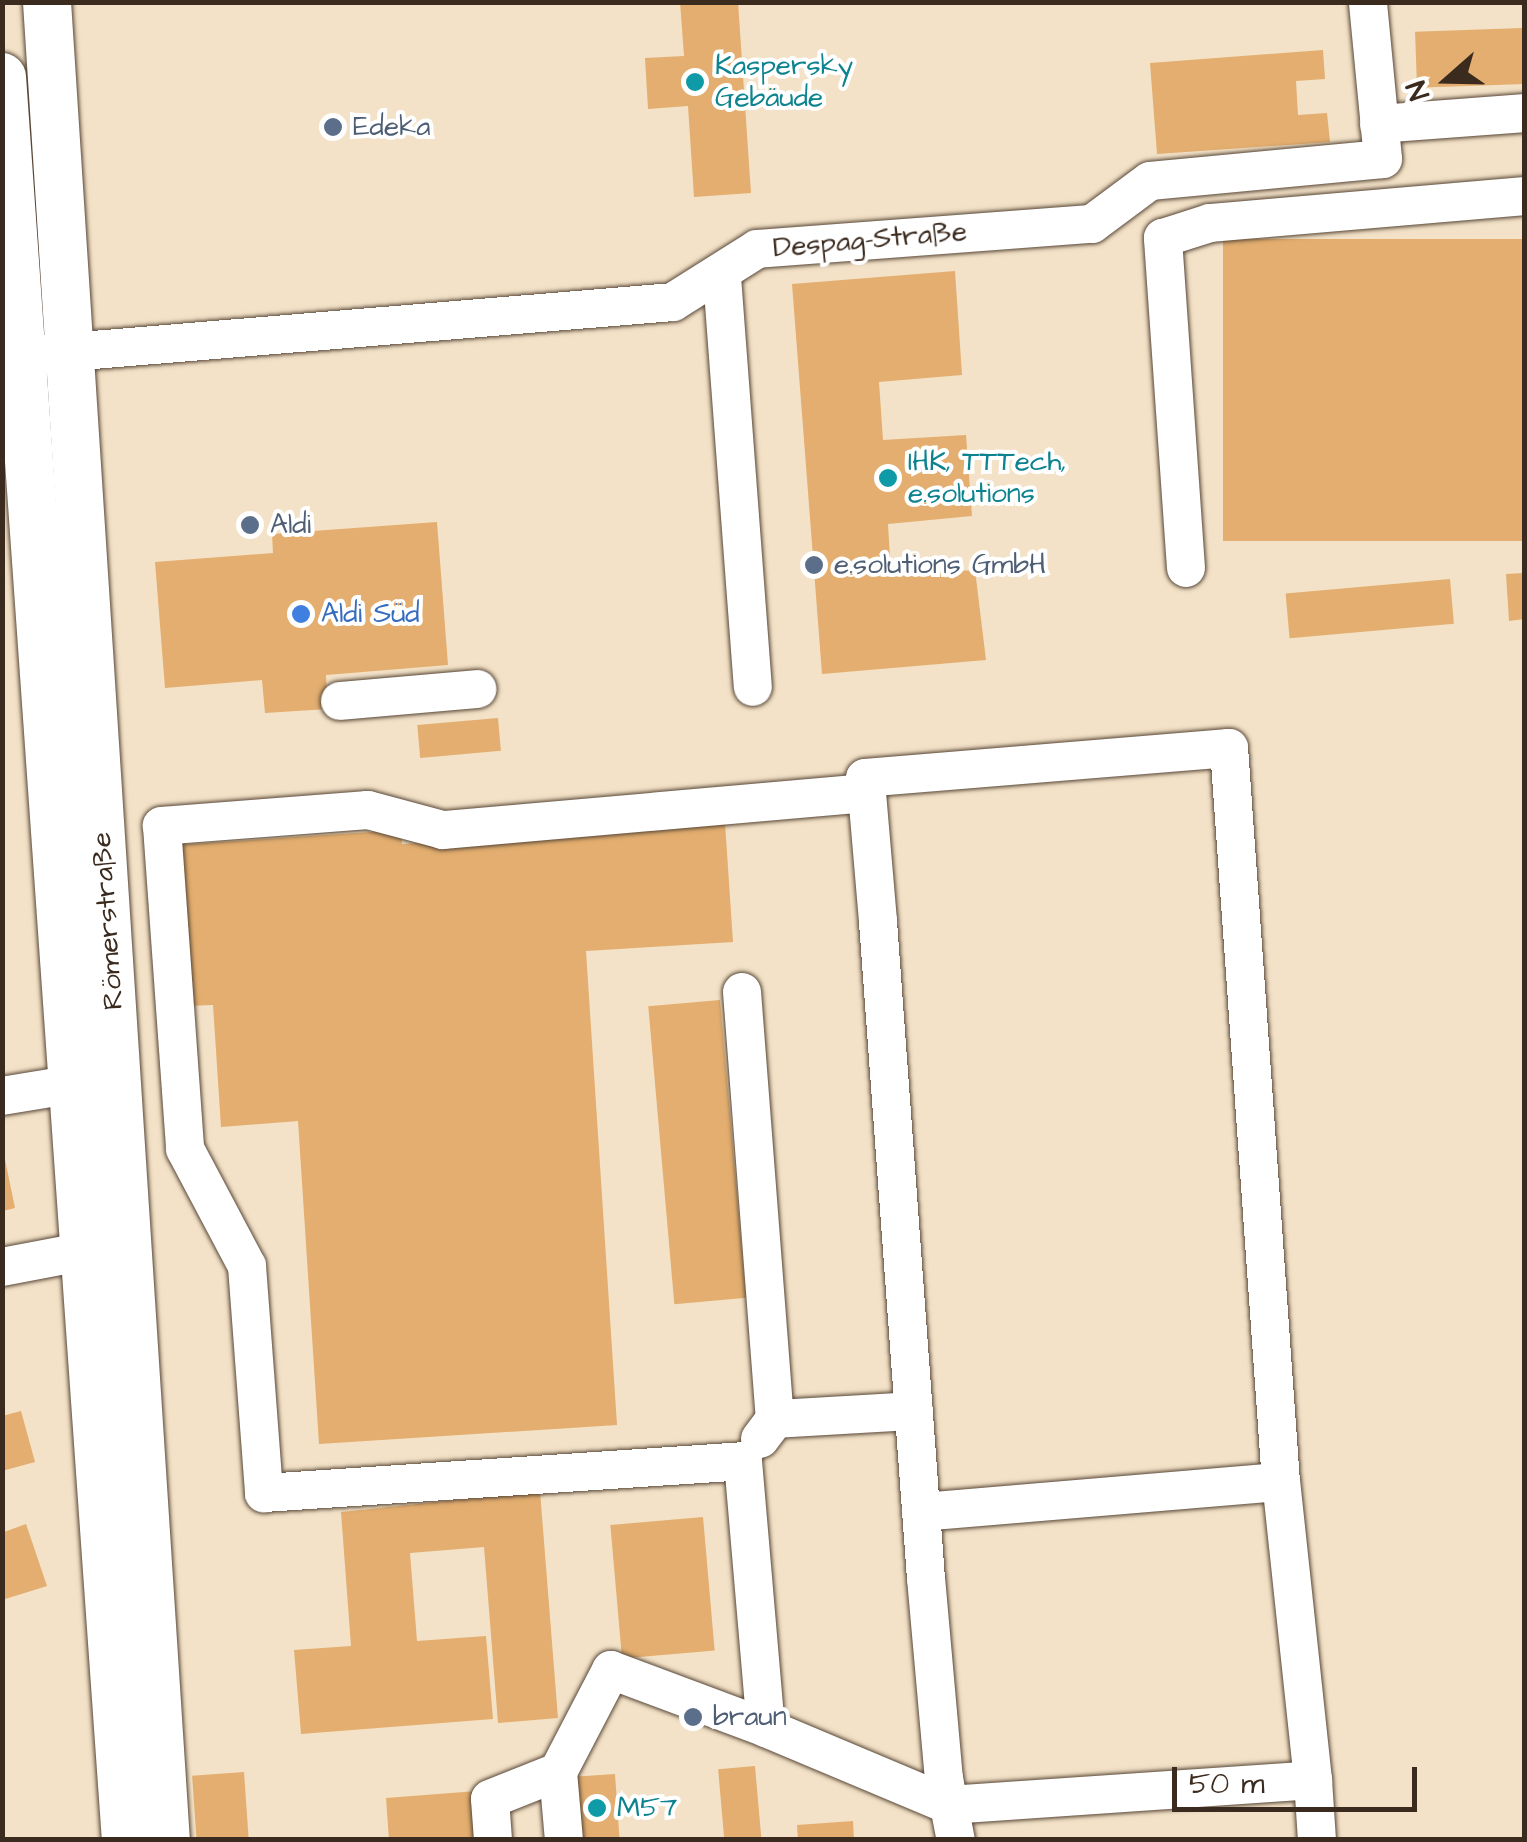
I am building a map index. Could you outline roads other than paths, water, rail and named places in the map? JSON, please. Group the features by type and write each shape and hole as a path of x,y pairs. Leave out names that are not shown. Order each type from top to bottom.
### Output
{"main road":[{"name":"Römerstraße","path":"47,2 70,352 96,1080 86,1251 126,1840"},
{"name":"Römerstraße","path":"2,77 22,355 96,1080 166,1840"}],"street":[{"path":"1092,224 1150,181 1383,159 1368,2"},
{"path":"1379,124 1524,113"},
{"path":"1186,568 1163,238 1210,223 1524,196"},
{"name":"Despag-Straße","path":"22,355 673,302 722,276 758,249 788,245 1092,224 1163,238"},
{"path":"722,276 754,687"},
{"path":"340,701 477,689"},
{"path":"952,1822 921,1512 866,778 1229,748 1281,1482 1317,1840"},
{"path":"743,1462 264,1493 247,1266 185,1149 162,826 368,810 444,830 867,793"},
{"path":"742,992 775,1419 743,1462 766,1728"},
{"path":"2,1096 96,1080"},
{"path":"2,1268 86,1251"},
{"path":"775,1419 914,1411"},
{"path":"921,1512 1281,1482"},
{"path":"564,1840 558,1772 611,1670 766,1728 952,1822 1313,1780"},
{"path":"493,1840 490,1800 558,1772"}],"place":[{"name":"Kaspersky Gebäude","path":"695,82"},
{"name":"Edeka","path":"333,127"},
{"name":"IHK, TTTech, e.solutions","path":"888,478"},
{"name":"Aldi","path":"250,525"},
{"name":"e.solutions GmbH","path":"814,565"},
{"name":"Aldi Süd","path":"301,614"},
{"name":"braun","path":"693,1717"},
{"name":"M57","path":"597,1808"}]}
